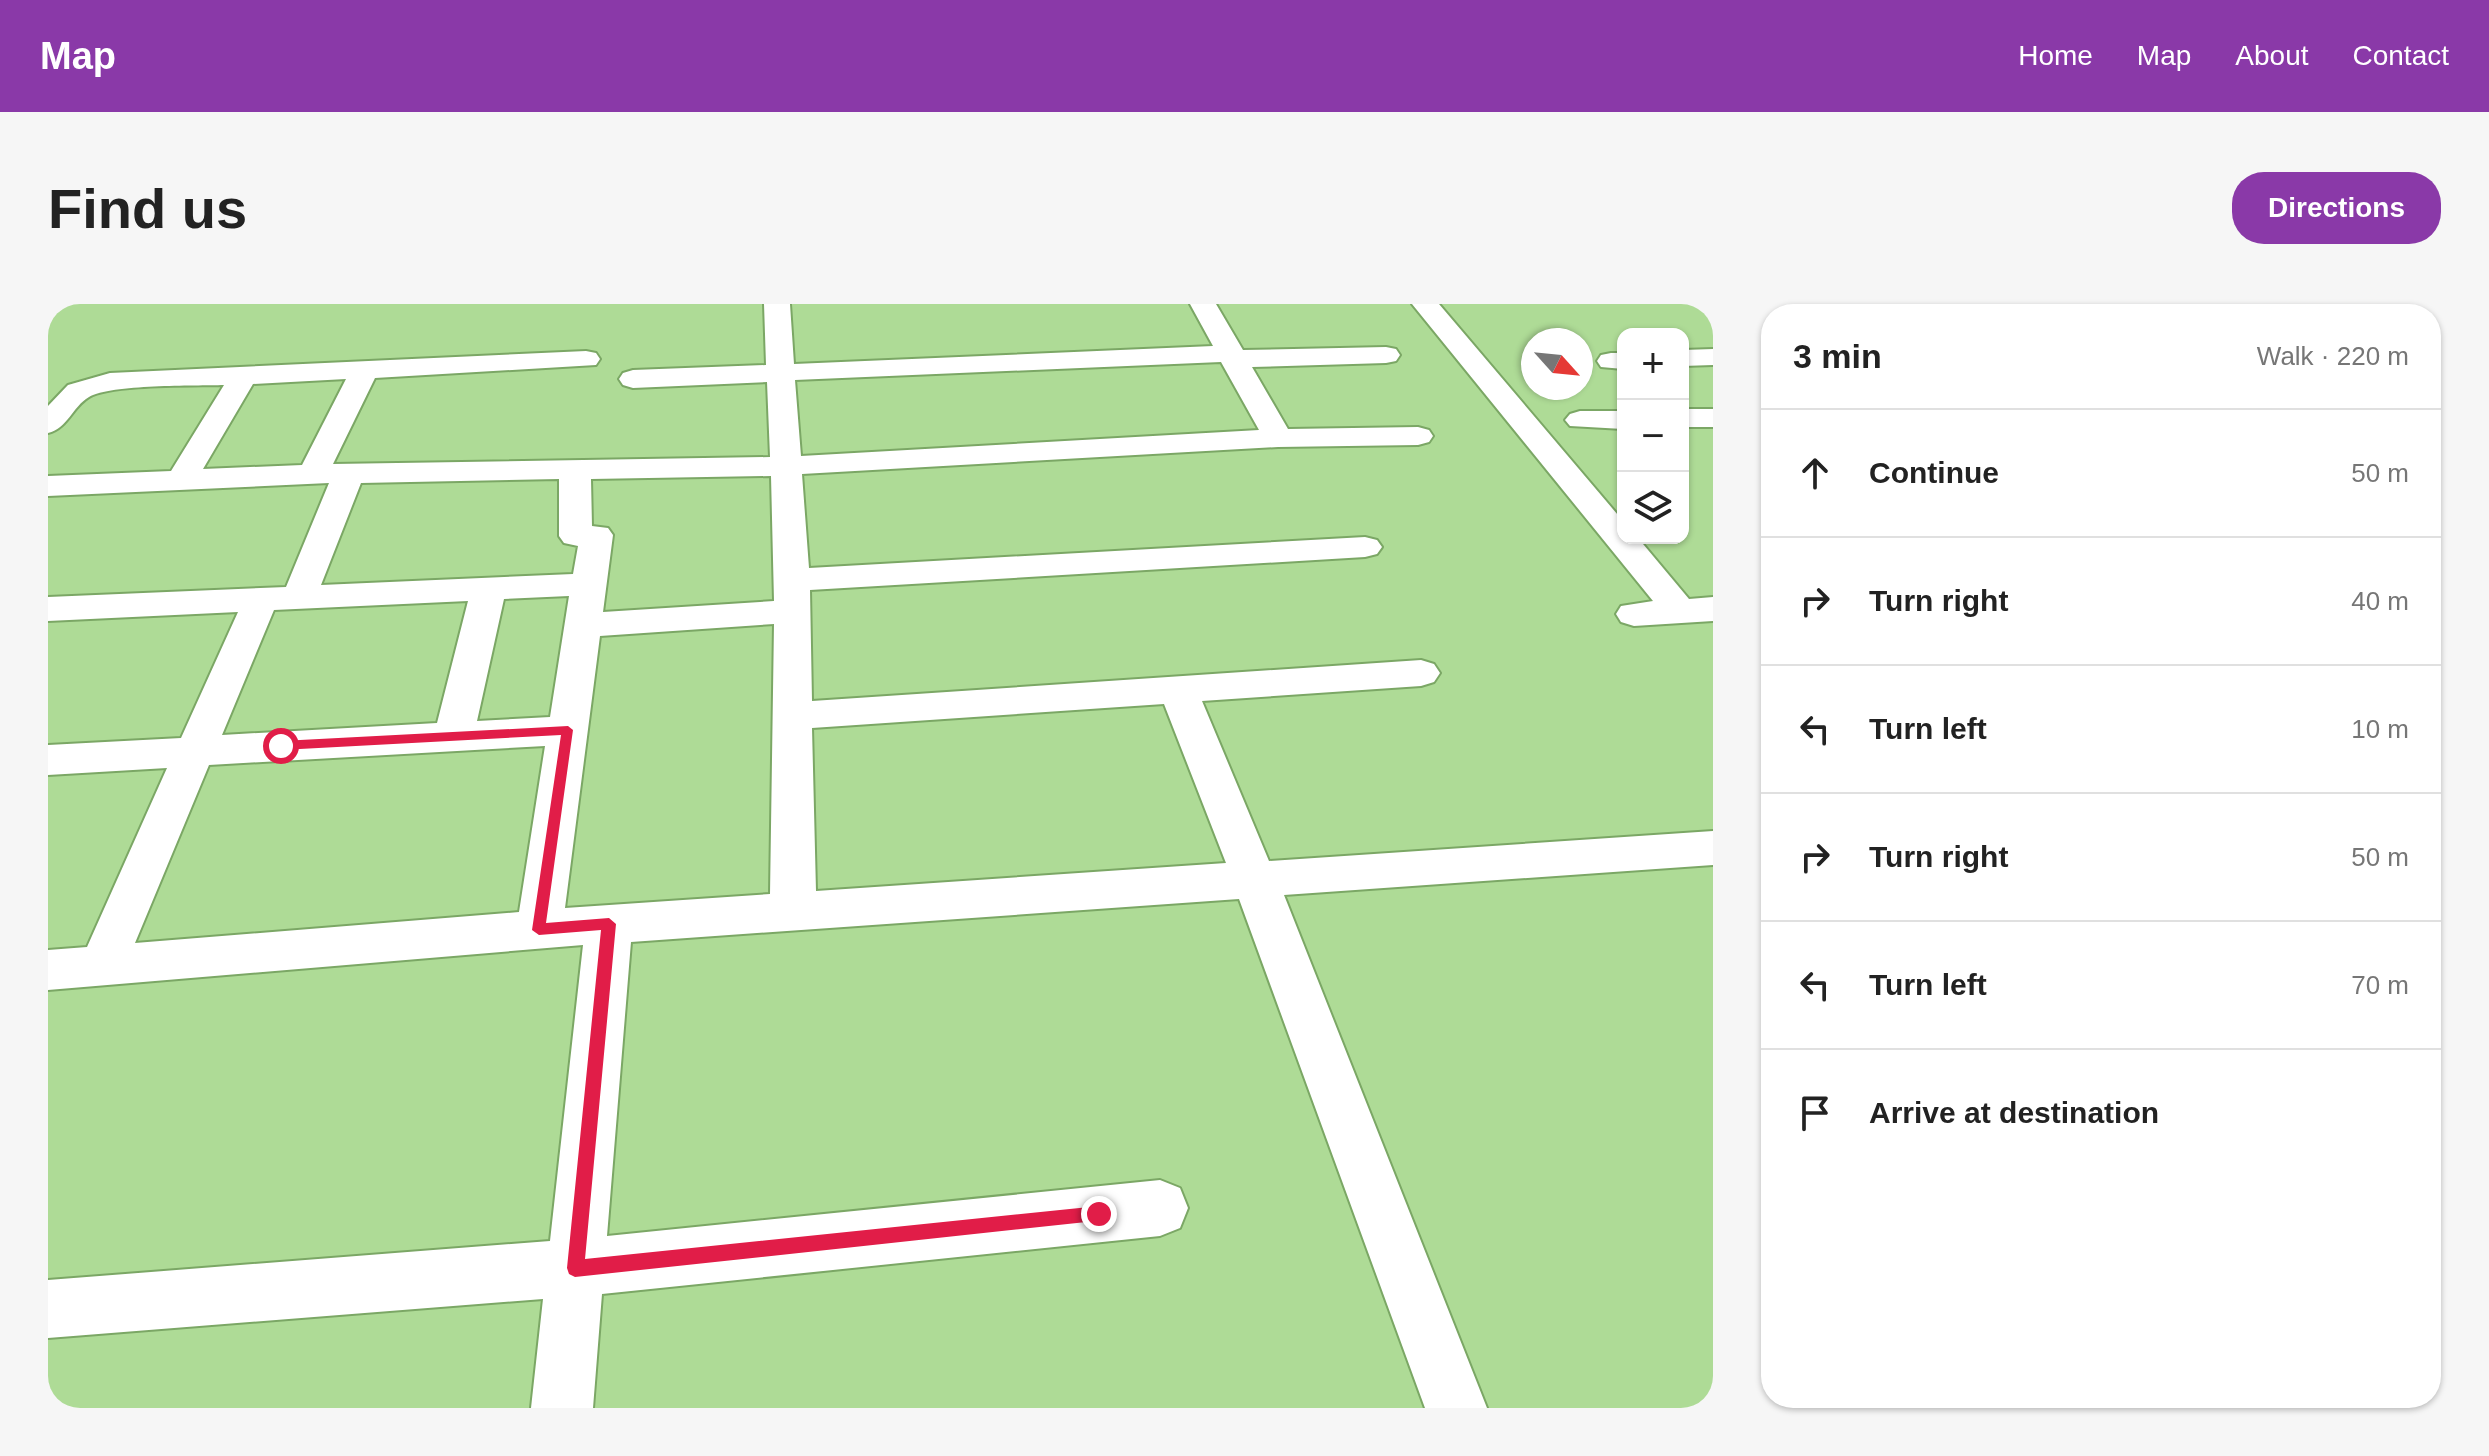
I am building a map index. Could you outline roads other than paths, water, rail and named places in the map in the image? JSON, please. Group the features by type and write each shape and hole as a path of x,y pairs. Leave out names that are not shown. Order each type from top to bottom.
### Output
{"street":[{"path":"777,304 792,596 793,912"},
{"path":"1203,304 1278,438"},
{"path":"1425,304 1696,610"},
{"path":"633,379 1232,356 1386,355"},
{"path":"1689,358 1713,357"},
{"path":"48,424 78,391 94,385 586,359"},
{"path":"313,474 364,372"},
{"path":"181,480 243,377"},
{"path":"1689,418 1713,418"},
{"path":"1580,420 1617,420"},
{"path":"48,486 313,474 785,466 1278,438 1418,436"},
{"path":"539,930 588,584 586,535 575,469"},
{"path":"102,965 195,751 349,474"},
{"path":"583,625 792,596 1365,547"},
{"path":"48,609 588,584"},
{"path":"454,736 489,588"},
{"path":"1634,614 1696,610"},
{"path":"792,716 1421,673"},
{"path":"1178,690 1255,880 1456,1408"},
{"path":"48,760 568,730"},
{"path":"48,970 609,924 1713,848"},
{"path":"562,1408 609,924"},
{"path":"48,1309 575,1268 1160,1208"}]}
